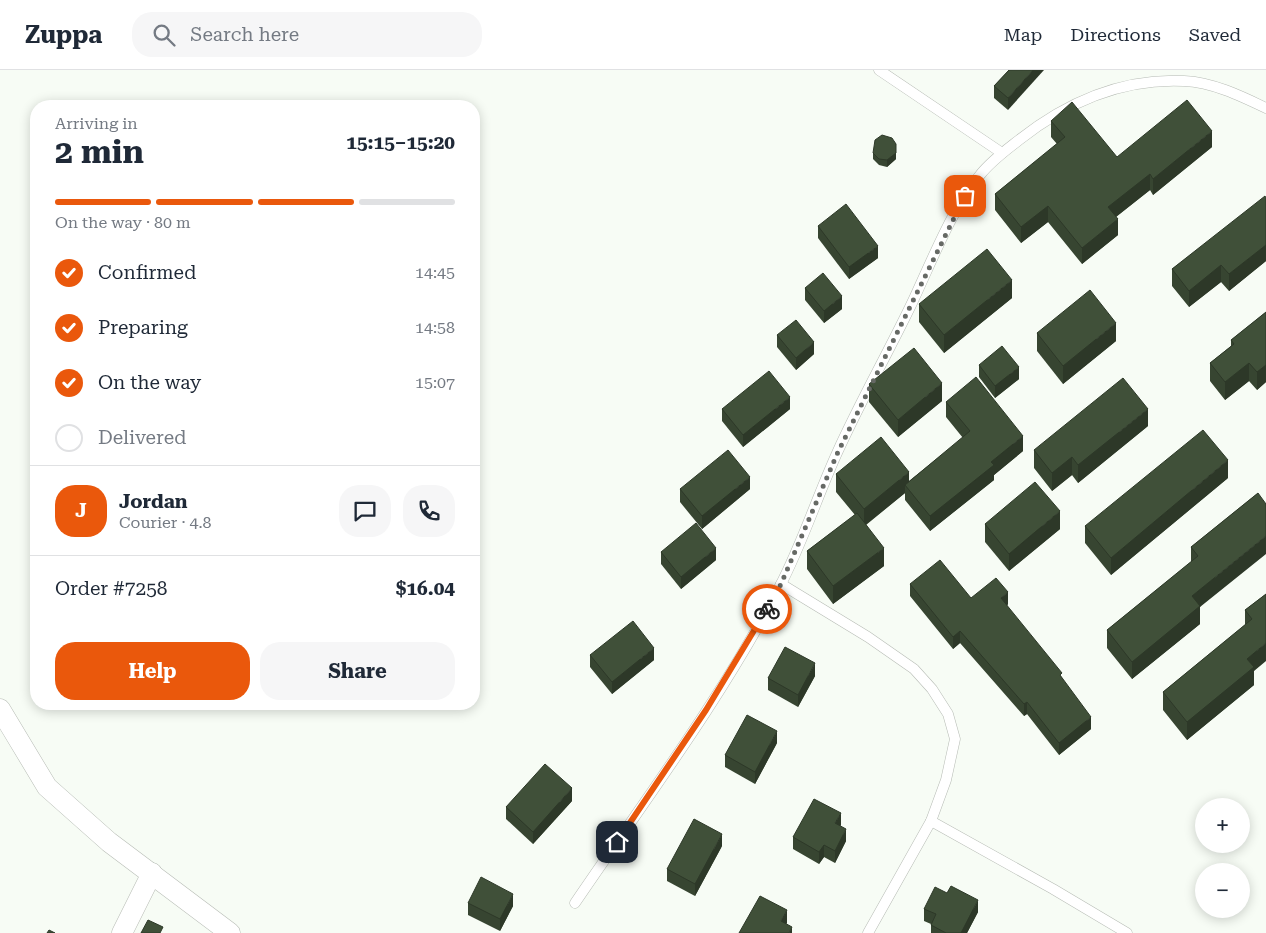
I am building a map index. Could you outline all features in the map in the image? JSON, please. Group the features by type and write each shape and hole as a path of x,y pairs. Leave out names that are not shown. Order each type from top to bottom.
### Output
{"street":[{"path":"0,709 47,788 109,842 230,933"},
{"path":"122,933 152,873"}],"lane":[{"path":"879,70 1002,153"},
{"path":"575,903 706,710 756,629 781,584 838,452 937,250 974,182 1002,153 1034,128 1070,105 1112,88 1144,82 1186,81 1223,89 1266,108"},
{"path":"781,584 907,663 932,689 948,714 955,739 946,780 931,821 868,933"},
{"path":"931,821 1053,888 1127,933"}],"building":[{"path":"1009,70 1033,70 1008,98 994,86"},
{"path":"1187,100 1212,131 1153,179 1150,174 1108,207 1118,219 1082,248 1048,206 1021,227 995,194 1065,137 1051,121 1072,102 1117,157"},
{"path":"882,135 892,138 896,144 896,153 887,160 879,159 873,153 875,140"},
{"path":"1265,196 1266,245 1229,274 1221,265 1189,291 1172,269"},
{"path":"846,204 878,246 849,267 818,226"},
{"path":"987,249 1012,280 944,335 919,304"},
{"path":"823,273 842,296 824,311 805,288"},
{"path":"1090,290 1116,323 1063,366 1037,333"},
{"path":"1266,312 1266,365 1257,372 1249,363 1225,382 1210,363 1234,344 1231,340"},
{"path":"796,320 814,342 796,358 777,335"},
{"path":"1002,346 1019,367 995,386 979,365"},
{"path":"914,348 942,383 898,420 869,384"},
{"path":"769,371 790,397 743,435 722,409"},
{"path":"976,377 1023,436 991,462 994,465 930,516 905,485 970,431 946,402"},
{"path":"1123,378 1148,409 1078,465 1072,457 1052,473 1034,450"},
{"path":"1203,430 1228,460 1111,558 1085,526"},
{"path":"881,437 909,472 864,509 836,474"},
{"path":"728,450 750,477 702,516 680,489"},
{"path":"1035,482 1060,511 1009,554 985,524"},
{"path":"1258,493 1266,504 1266,536 1192,596 1200,606 1132,662 1107,630 1198,556 1191,547"},
{"path":"857,513 884,548 833,586 807,551"},
{"path":"696,523 716,548 681,577 661,552"},
{"path":"940,560 971,598 996,578 1008,592 1001,598 1062,673 1060,675 1091,717 1059,743 1027,702 1024,704 960,631 953,637 910,584"},
{"path":"1266,594 1266,643 1247,659 1254,667 1187,722 1163,692 1252,619 1245,610"},
{"path":"633,621 654,648 612,682 590,655"},
{"path":"785,647 815,663 798,695 768,678"},
{"path":"747,715 777,731 755,772 725,755"},
{"path":"545,764 572,788 533,832 506,807"},
{"path":"814,799 841,813 835,823 846,829 835,851 824,845 819,852 793,837"},
{"path":"694,819 722,834 695,884 667,869"},
{"path":"481,877 513,894 500,919 468,903"},
{"path":"951,886 978,900 961,933 946,933 931,925 936,914 924,909 935,887 947,893"},
{"path":"760,896 787,910 781,921 792,927 789,933 739,933"},
{"path":"148,920 163,927 160,933 141,933"}],"way so far":[{"path":"767,609 781,584 838,452 965,196"}],"route":[{"path":"617,842 706,710 767,609"}]}
